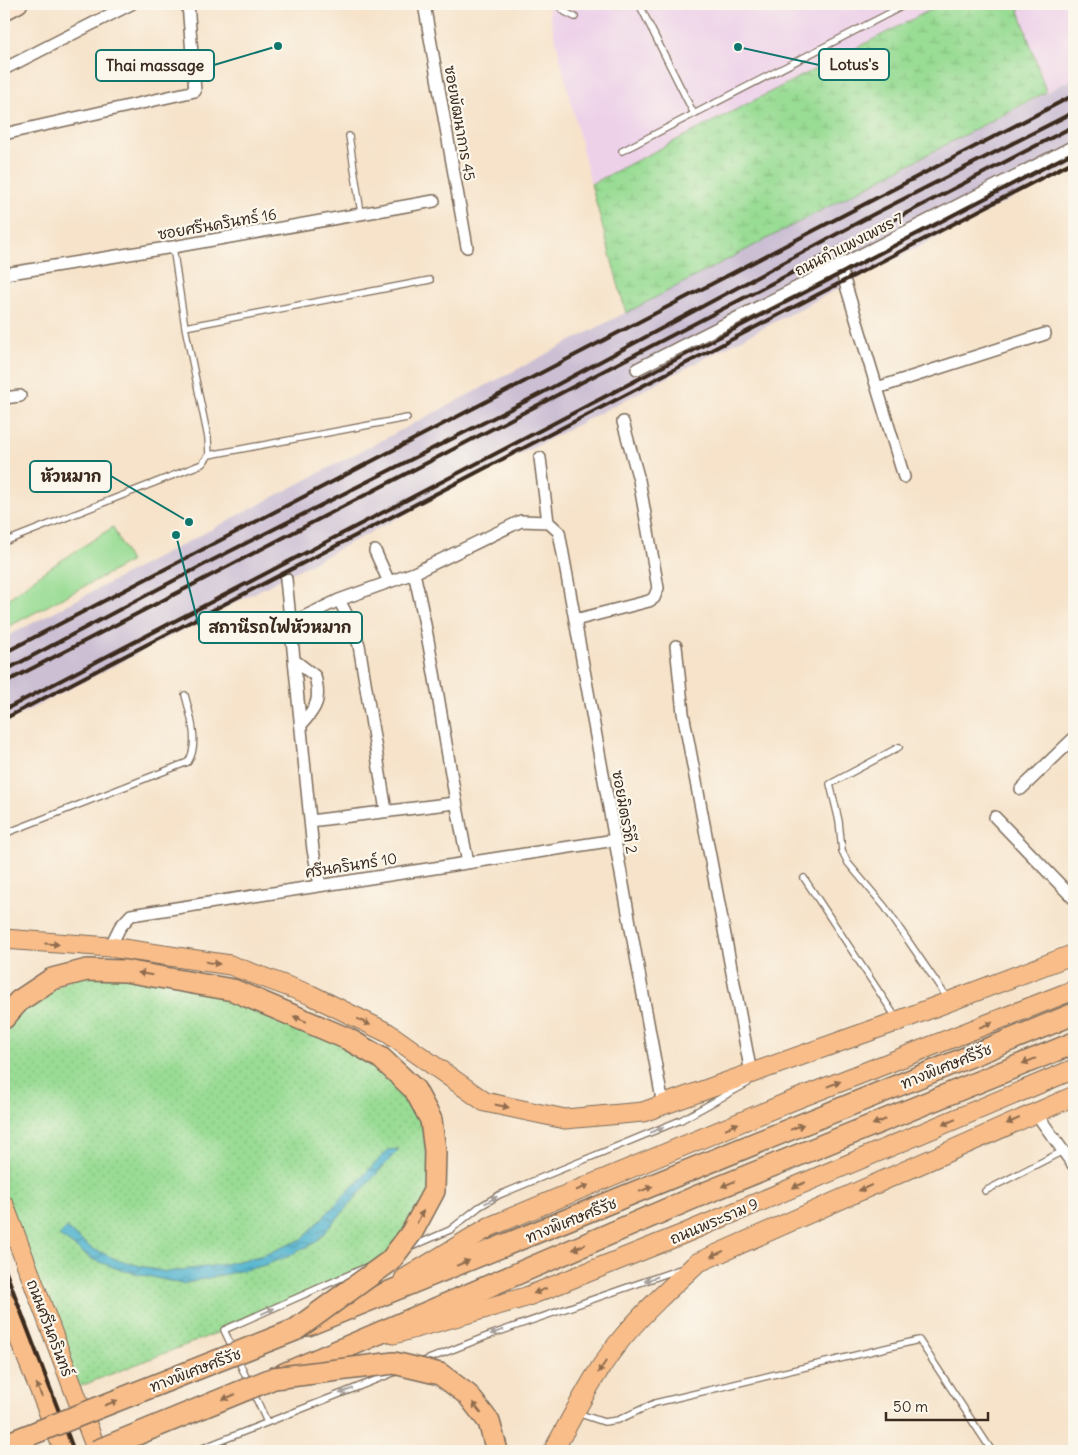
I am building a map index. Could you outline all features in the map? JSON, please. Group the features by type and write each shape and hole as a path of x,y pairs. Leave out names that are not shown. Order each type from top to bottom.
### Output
{"highway":[{"path":"4,1018 18,1001 52,979 87,970 125,971 233,990 348,1040 381,1058 415,1090 431,1120 436,1151 434,1191 412,1232 390,1261 295,1330"},
{"name":"ทางพิเศษศรีรัช","path":"4,1445 295,1330 1074,1014"},
{"name":"ทางพิเศษศรีรัช","path":"96,1451 345,1348 698,1196 1074,1042"},
{"path":"274,1378 394,1363 440,1374 468,1395 489,1422 497,1451"}],"main road":[{"path":"4,12 19,4"},
{"path":"4,939 110,947 230,965 312,995 388,1033 485,1102 565,1119 643,1112 898,1021 1074,954"},
{"path":"369,1300 489,1226 789,1102 1074,990"},
{"name":"ถนนพระราม 9","path":"345,1348 526,1296 683,1234 1074,1069"},
{"path":"553,1451 575,1412 622,1338 654,1303 697,1263 1066,1099 1074,1091"},
{"name":"ถนนศรีนครินทร์","path":"4,1205 96,1451"},
{"path":"4,1300 64,1451"}],"street":[{"path":"4,69 131,4"},
{"path":"4,134 196,92 188,4"},
{"name":"ซอยพัฒนาการ 45","path":"424,4 467,247"},
{"name":"ถนนกำแพงเพชร 7","path":"637,369 1074,146"},
{"name":"ซอยศรีนครินทร์ 16","path":"4,274 434,201"},
{"path":"840,266 904,477"},
{"path":"877,388 1045,334"},
{"path":"4,398 20,396"},
{"path":"575,620 649,600 657,594 658,588 639,480 623,422"},
{"name":"ซอยมิตรวิถี 2","path":"540,458 551,524 559,532 663,1105"},
{"path":"291,623 339,600 414,573 522,521 551,524"},
{"path":"375,551 389,582"},
{"path":"414,573 424,615 455,803 468,862"},
{"path":"286,579 310,820 320,885"},
{"path":"339,600 352,625 358,645 386,811"},
{"path":"676,646 683,713 751,1073"},
{"path":"294,660 315,676 319,693 316,708 301,725"},
{"path":"1022,789 1074,738"},
{"path":"310,820 455,803"},
{"path":"995,818 1074,899"},
{"name":"ศรีนครินทร์ 10","path":"110,947 120,926 132,915 615,840"},
{"path":"1034,1112 1074,1166"}],"lane":[{"path":"557,4 565,12 575,17"},
{"path":"639,4 694,114"},
{"path":"622,151 908,4"},
{"path":"349,136 361,213"},
{"path":"4,542 202,464 209,455 208,438 185,327 172,247"},
{"path":"185,327 430,280"},
{"path":"209,455 407,418"},
{"path":"4,834 188,762 192,756 192,724 185,694"},
{"path":"900,746 830,784 839,821 841,842 848,862 885,907 949,1000"},
{"path":"804,878 898,1021"},
{"path":"267,1422 224,1330 450,1230 498,1195 681,1120 801,1055"},
{"path":"984,1191 1063,1150"},
{"path":"195,1451 490,1335 697,1263"},
{"path":"575,1412 604,1422 618,1420 655,1403 919,1340 992,1451"}],"shaded area":[{"path":"547,4 942,4 591,184"},
{"path":"1017,4 1074,4 1074,78 1046,92"},
{"path":"1074,78 1074,166 4,723 4,638"}],"green space":[{"path":"942,4 1017,4 1046,92 626,313 591,184"},
{"path":"113,527 130,562 4,629 4,602 42,573"},
{"path":"87,970 233,990 348,1039 415,1090 434,1191 392,1257 224,1330 73,1389 4,1205 4,1018"}],"water":[{"path":"399,1149 316,1242 287,1257 262,1266 182,1284 121,1270 92,1259 59,1236 66,1228 91,1248 120,1261 166,1272 220,1265 264,1255 302,1239 388,1150"}],"railway":[{"path":"4,653 1074,95"},
{"path":"4,671 205,564 538,395 874,214 1074,112"},
{"path":"4,683 1074,126"},
{"path":"4,710 1074,152"},
{"path":"4,719 1074,161"},
{"path":"4,1267 74,1451"}],"place":[{"name":"Thai massage","path":"278,46"},
{"name":"Lotus's","path":"738,47"},
{"name":"หัวหมาก","path":"189,522"},
{"name":"สถานีรถไฟหัวหมาก","path":"176,535"}]}
